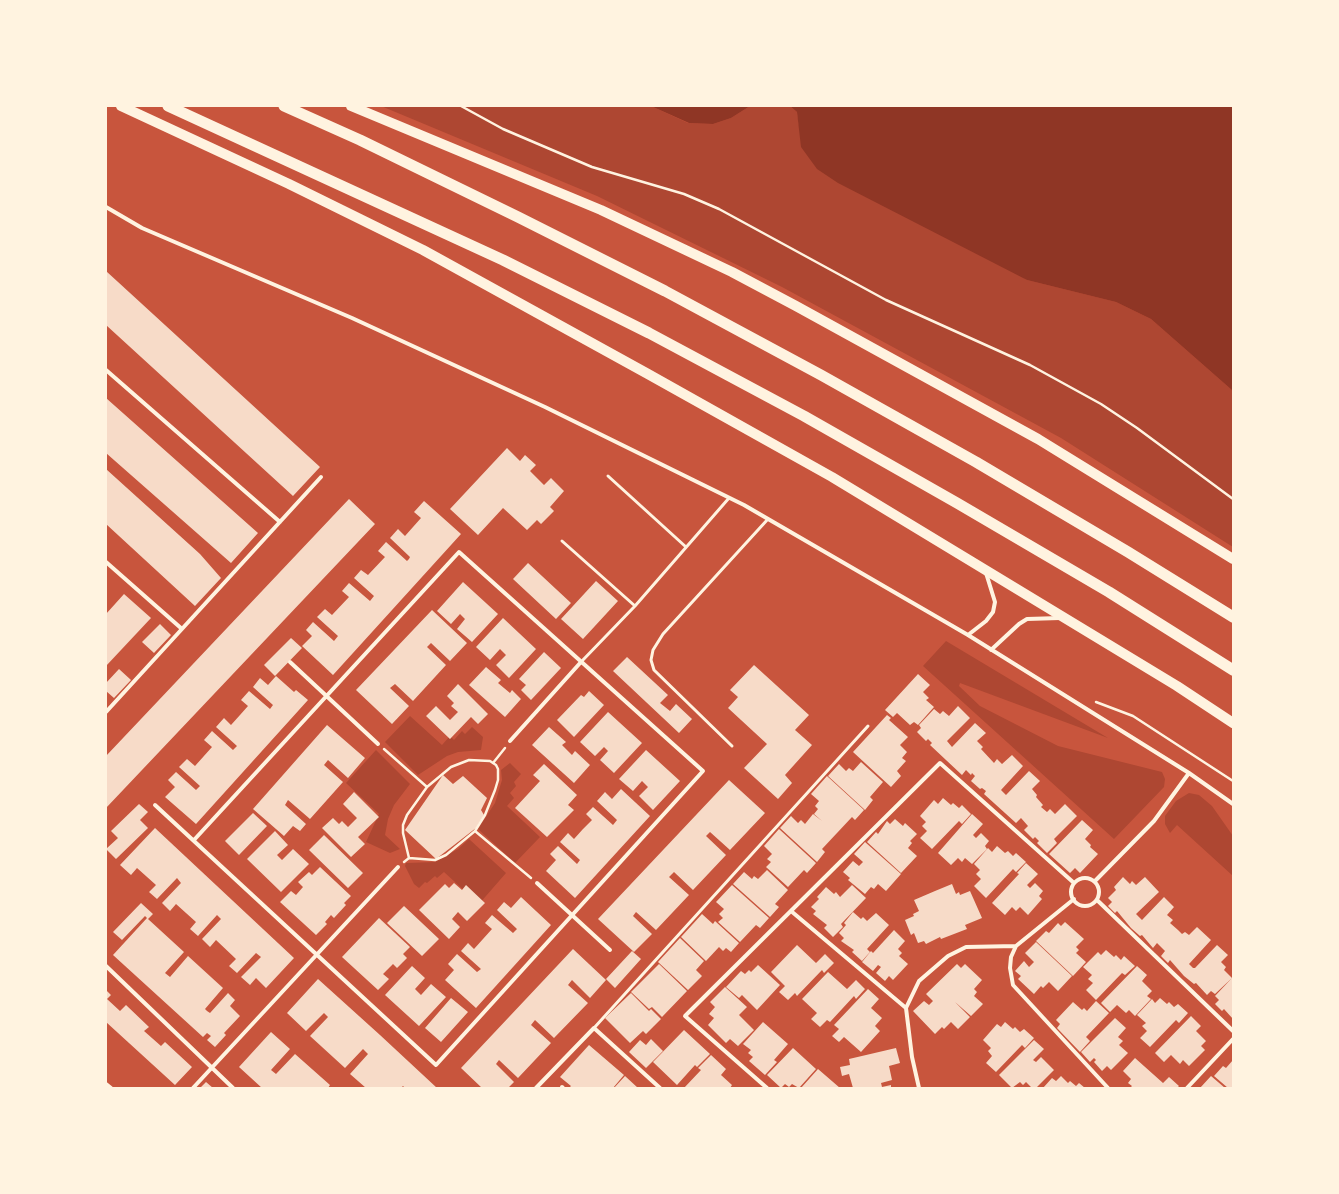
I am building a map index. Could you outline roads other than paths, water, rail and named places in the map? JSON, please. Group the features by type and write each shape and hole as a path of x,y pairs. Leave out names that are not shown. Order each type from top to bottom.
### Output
{"highway":[{"path":"168,106 503,260 656,337 804,416 957,503 1109,592 1233,670"},
{"path":"284,106 360,140 526,220 665,291 821,375 982,466 1128,552 1233,617"}],"main road":[{"path":"121,106 289,184 423,250 825,473 1177,686 1233,723"},
{"path":"351,106 601,210 745,279 1038,439 1233,559"}],"street":[{"path":"106,207 142,228 352,318 545,408 729,498 968,635 1189,773 1233,804"},
{"path":"106,370 280,522"},
{"path":"107,709 321,477"},
{"path":"155,805 436,1065 703,771 459,552 194,840"},
{"path":"106,562 182,629"},
{"path":"968,635 986,621 993,612 995,602 984,569"},
{"path":"991,650 1019,624 1027,619 1036,617 1066,618"},
{"path":"290,662 378,744"},
{"path":"510,742 581,662"},
{"path":"767,1088 685,1016 940,764 1074,883"},
{"path":"1095,881 1154,821 1189,773"},
{"path":"193,1088 398,867"},
{"path":"1084,878 1095,881 1099,888 1097,900 1085,906 1076,903 1071,891 1074,883 1084,878"},
{"path":"537,883 610,950"},
{"path":"1074,899 1016,946 1010,962 1013,985 1108,1088"},
{"path":"1097,900 1233,1031"},
{"path":"791,911 906,1008"},
{"path":"919,1088 912,1057 906,1008 919,981 948,956 966,947 1016,946"},
{"path":"106,966 233,1088"},
{"path":"536,1088 594,1028 660,1088"},
{"path":"1187,1088 1233,1040"},
{"path":"106,1084 111,1088"}],"lane":[{"path":"608,476 686,547"},
{"path":"581,662 635,606 729,498"},
{"path":"732,746 654,670 651,660 653,650 663,634 768,519"},
{"path":"562,541 635,606"},
{"path":"594,1028 868,726"}]}
